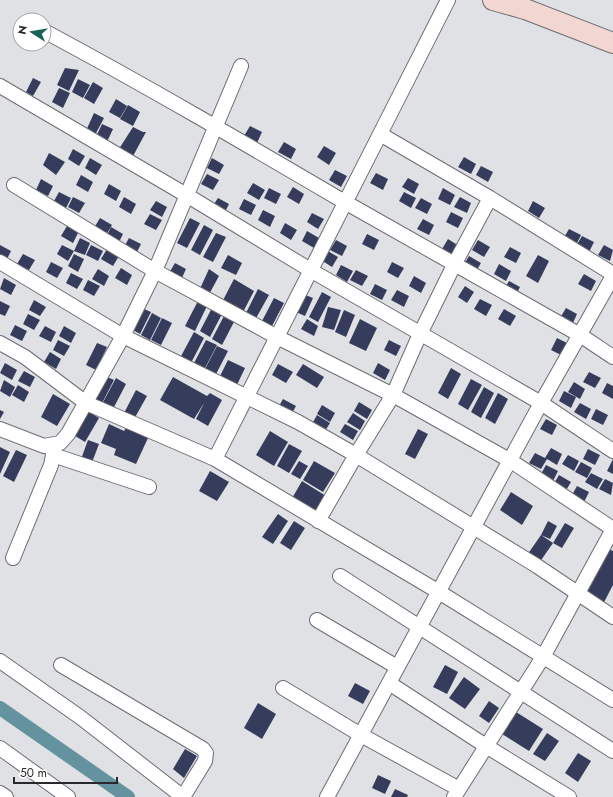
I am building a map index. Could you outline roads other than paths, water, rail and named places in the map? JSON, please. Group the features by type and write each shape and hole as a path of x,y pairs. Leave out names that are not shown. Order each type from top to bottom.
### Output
{"main road":[{"path":"493,0 527,5 613,43"}],"street":[{"path":"215,458 312,271 344,202 448,0"},
{"path":"52,35 123,73 344,202 455,263 580,335 613,357"},
{"path":"13,558 51,465 52,451 68,434 124,336 188,196 241,66"},
{"path":"0,86 188,196 312,271 541,403 613,450"},
{"path":"327,797 541,403 613,275 490,198 380,134"},
{"path":"14,185 155,271 277,337 393,396 510,461 613,529 543,657 456,793 282,688"},
{"path":"318,521 356,455 393,396 420,334 455,263 490,198"},
{"path":"0,262 124,336 246,398 298,422 356,455 474,526 613,617"},
{"path":"0,343 25,357 86,402 215,458 439,592 613,700"},
{"path":"0,428 33,443 44,446 52,451 149,487"},
{"path":"340,576 613,751"},
{"path":"317,620 397,667"},
{"path":"0,661 80,717 183,797 204,761 206,753 203,749 61,665"},
{"path":"389,683 486,746 569,797"},
{"path":"0,748 68,797"},
{"path":"0,793 6,797"}],"waterway":[{"path":"0,708 128,797"}]}
